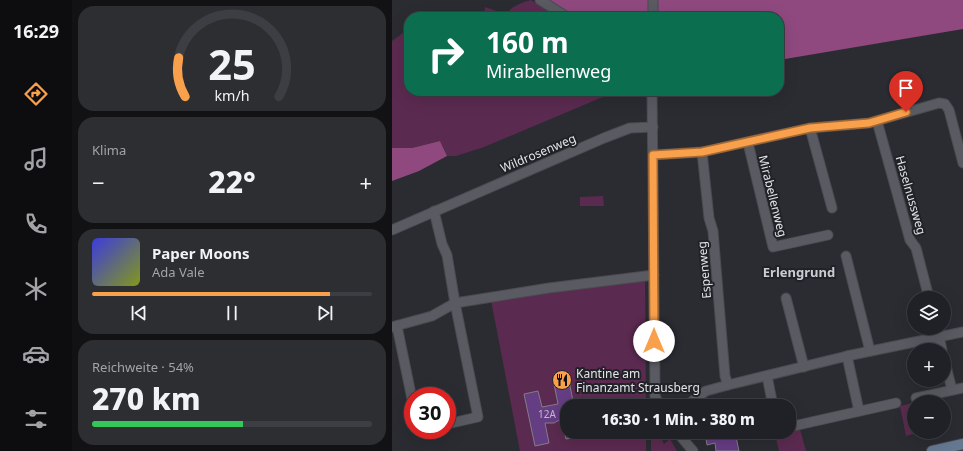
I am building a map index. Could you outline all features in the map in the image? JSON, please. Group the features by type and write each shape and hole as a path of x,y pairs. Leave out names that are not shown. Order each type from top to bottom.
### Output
{"main road":[{"path":"932,451 963,444"}],"street":[{"path":"540,0 559,12"},
{"path":"653,0 653,12"},
{"path":"652,96 655,388 657,399"},
{"name":"Mirabellenweg","path":"653,155 702,152 810,128 877,121 934,104 945,104 949,110 963,163"},
{"name":"Haselnussweg","path":"877,121 910,240 916,248 927,291"},
{"name":"Wildrosenweg","path":"392,230 617,133 630,128 653,127"},
{"path":"810,128 832,208"},
{"name":"Mirabellenweg","path":"748,143 774,247 828,235"},
{"name":"Espenweg","path":"702,152 708,218 713,231 725,376 728,385"},
{"path":"434,211 442,244 447,255 455,304 478,417 456,422"},
{"path":"846,256 870,351"},
{"path":"409,387 395,326 432,316 455,304 549,288 654,275"},
{"path":"786,298 804,367"},
{"path":"951,332 963,332"},
{"path":"695,399 706,391 870,351 927,335"},
{"path":"847,356 859,411"},
{"path":"767,376 772,399"},
{"path":"951,386 952,390"},
{"path":"930,395 963,388"},
{"path":"796,425 896,403"},
{"path":"681,439 688,451"},
{"path":"683,439 693,451"}],"shaded area":[{"path":"531,0 549,12 507,12 523,2"},
{"path":"546,0 963,0 963,29 784,59 784,12 566,12"},
{"path":"485,7 499,12 484,12"},
{"path":"403,33 404,34 404,96 605,96 484,147 456,156 447,156 440,141 412,148 392,148 392,41"},
{"path":"440,141 447,156 419,171 392,181 392,148 412,148"},
{"path":"603,196 604,206 580,206 580,197"},
{"path":"645,278 646,399 560,399 560,439 646,439 646,451 520,451 491,300"},
{"path":"907,404 906,436 900,406"},
{"path":"800,429 806,451 779,451 776,439 796,439 796,430"},
{"path":"651,439 664,439 662,440 664,444 670,439 677,451 651,451"}],"building":[{"path":"569,381 573,399 560,399 560,420 554,423 545,423 549,443 535,446 524,394 538,391 542,407 558,404 554,384"},
{"path":"706,439 736,439 739,451 716,451 715,443 707,445"}],"place":[{"name":"Kantine am Finanzamt Strausberg","path":"562,380"}],"district":[{"name":"Erlengrund","path":"799,272"}],"route":[{"path":"654,341 653,155 702,152 810,128 869,123 906,112"}]}
